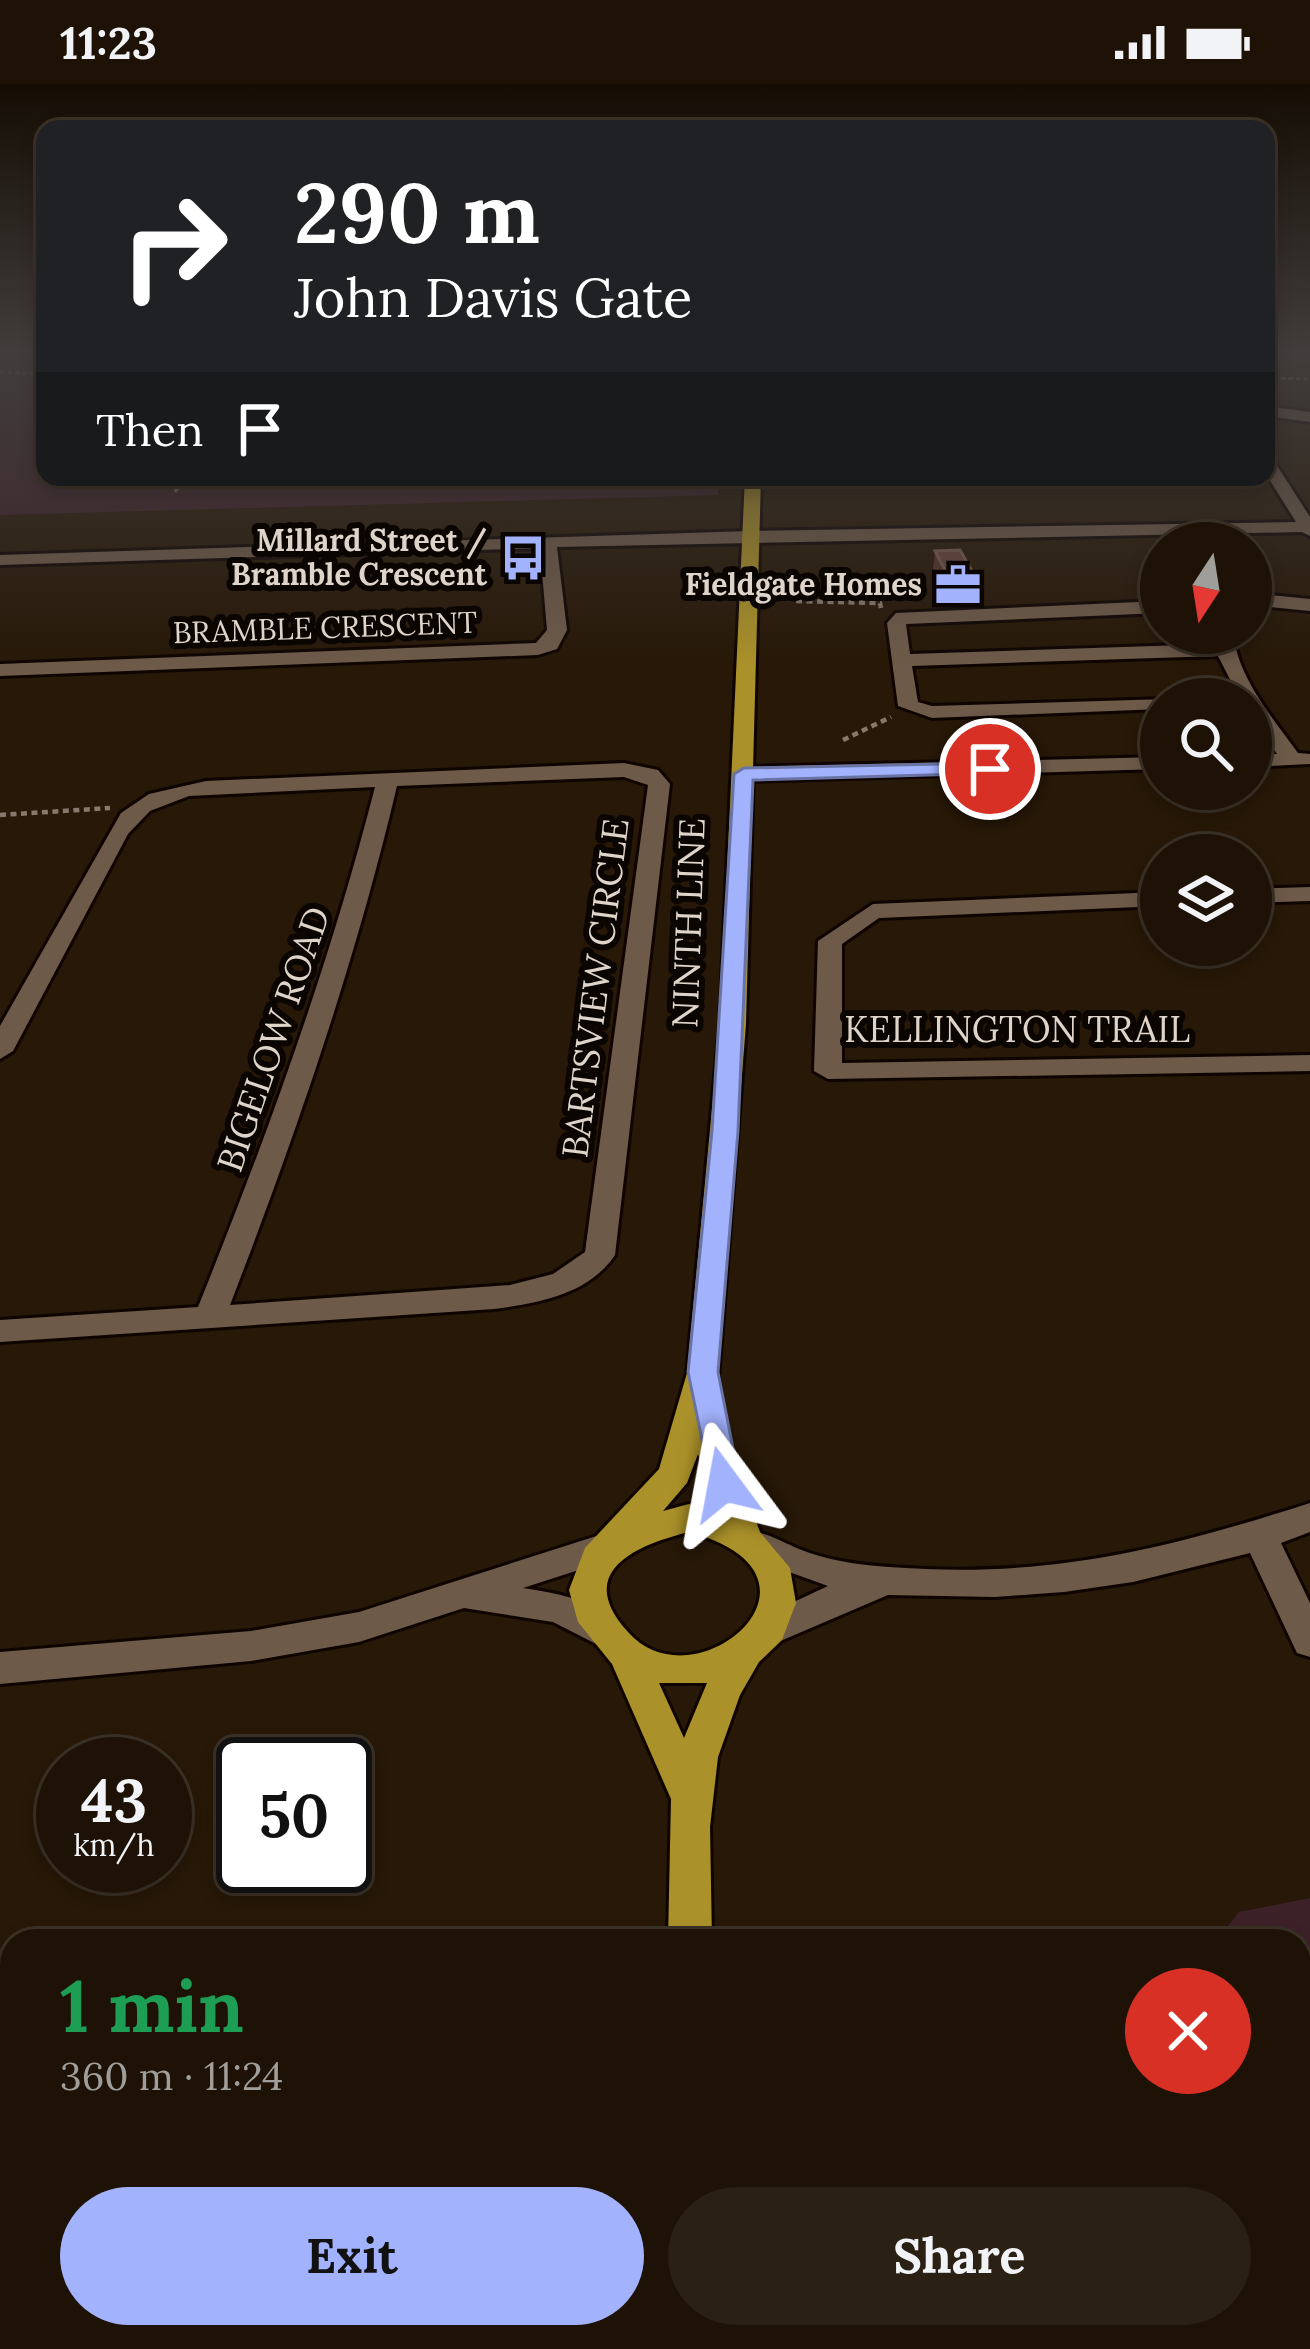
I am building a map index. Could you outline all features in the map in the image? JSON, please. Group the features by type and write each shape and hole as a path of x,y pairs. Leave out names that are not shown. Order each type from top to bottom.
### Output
{"main road":[{"name":"NINTH LINE","path":"615,1541 675,1474 703,1372 725,1131 744,774 753,486"},
{"name":"NINTH LINE","path":"703,1372 715,1455 749,1541"},
{"path":"689,1794 614,1643 591,1618 586,1588 597,1559 615,1541 652,1522 689,1518 730,1528 749,1541 762,1551 778,1582 776,1615 715,1696 689,1794 690,1929"},
{"path":"614,1643 682,1671 724,1664 755,1642"}],"street":[{"path":"1275,478 1309,528"},
{"path":"0,560 1309,528"},
{"name":"BRAMBLE CRESCENT","path":"0,670 538,649 550,645 556,630 548,544"},
{"path":"1272,601 1310,605"},
{"path":"1140,609 903,616 896,623 908,706 932,712 1140,704"},
{"path":"902,660 1140,647"},
{"path":"1272,726 1301,759"},
{"path":"744,774 1140,764"},
{"name":"BARTSVIEW CIRCLE","path":"0,1331 548,1291 575,1280 600,1255 659,784 650,776 624,770 188,790 146,800 131,810"},
{"name":"BIGELOW ROAD","path":"210,1316 290,1113 356,913 388,781"},
{"path":"0,1052 131,810"},
{"path":"1272,895 1310,893"},
{"name":"KELLINGTON TRAIL","path":"1140,900 873,911 830,941 829,1071 1310,1063"},
{"path":"749,1541 810,1568 886,1581 1079,1579 1261,1537 1310,1517"},
{"path":"1261,1537 1310,1642"},
{"path":"0,1668 251,1646 359,1627 615,1541"},
{"path":"755,1642 818,1605 886,1581"},
{"path":"465,1595 560,1608 614,1643"}],"path":[{"path":"175,492 179,486"},
{"path":"796,601 880,603 882,611"},
{"path":"843,740 908,706"},
{"path":"0,815 131,810"}],"shaded area":[{"path":"0,455 36,455 36,486 718,486 718,495 0,515"},
{"path":"1310,1898 1310,1929 1226,1929 1239,1912"}],"building":[{"path":"960,550 973,573 947,574 935,551"}],"place":[{"name":"Millard Street / Bramble Crescent","path":"523,558"},
{"name":"Fieldgate Homes","path":"958,585"}],"route":[{"path":"724,1484 703,1372 733,1024 732,928 744,774 990,769"}]}
